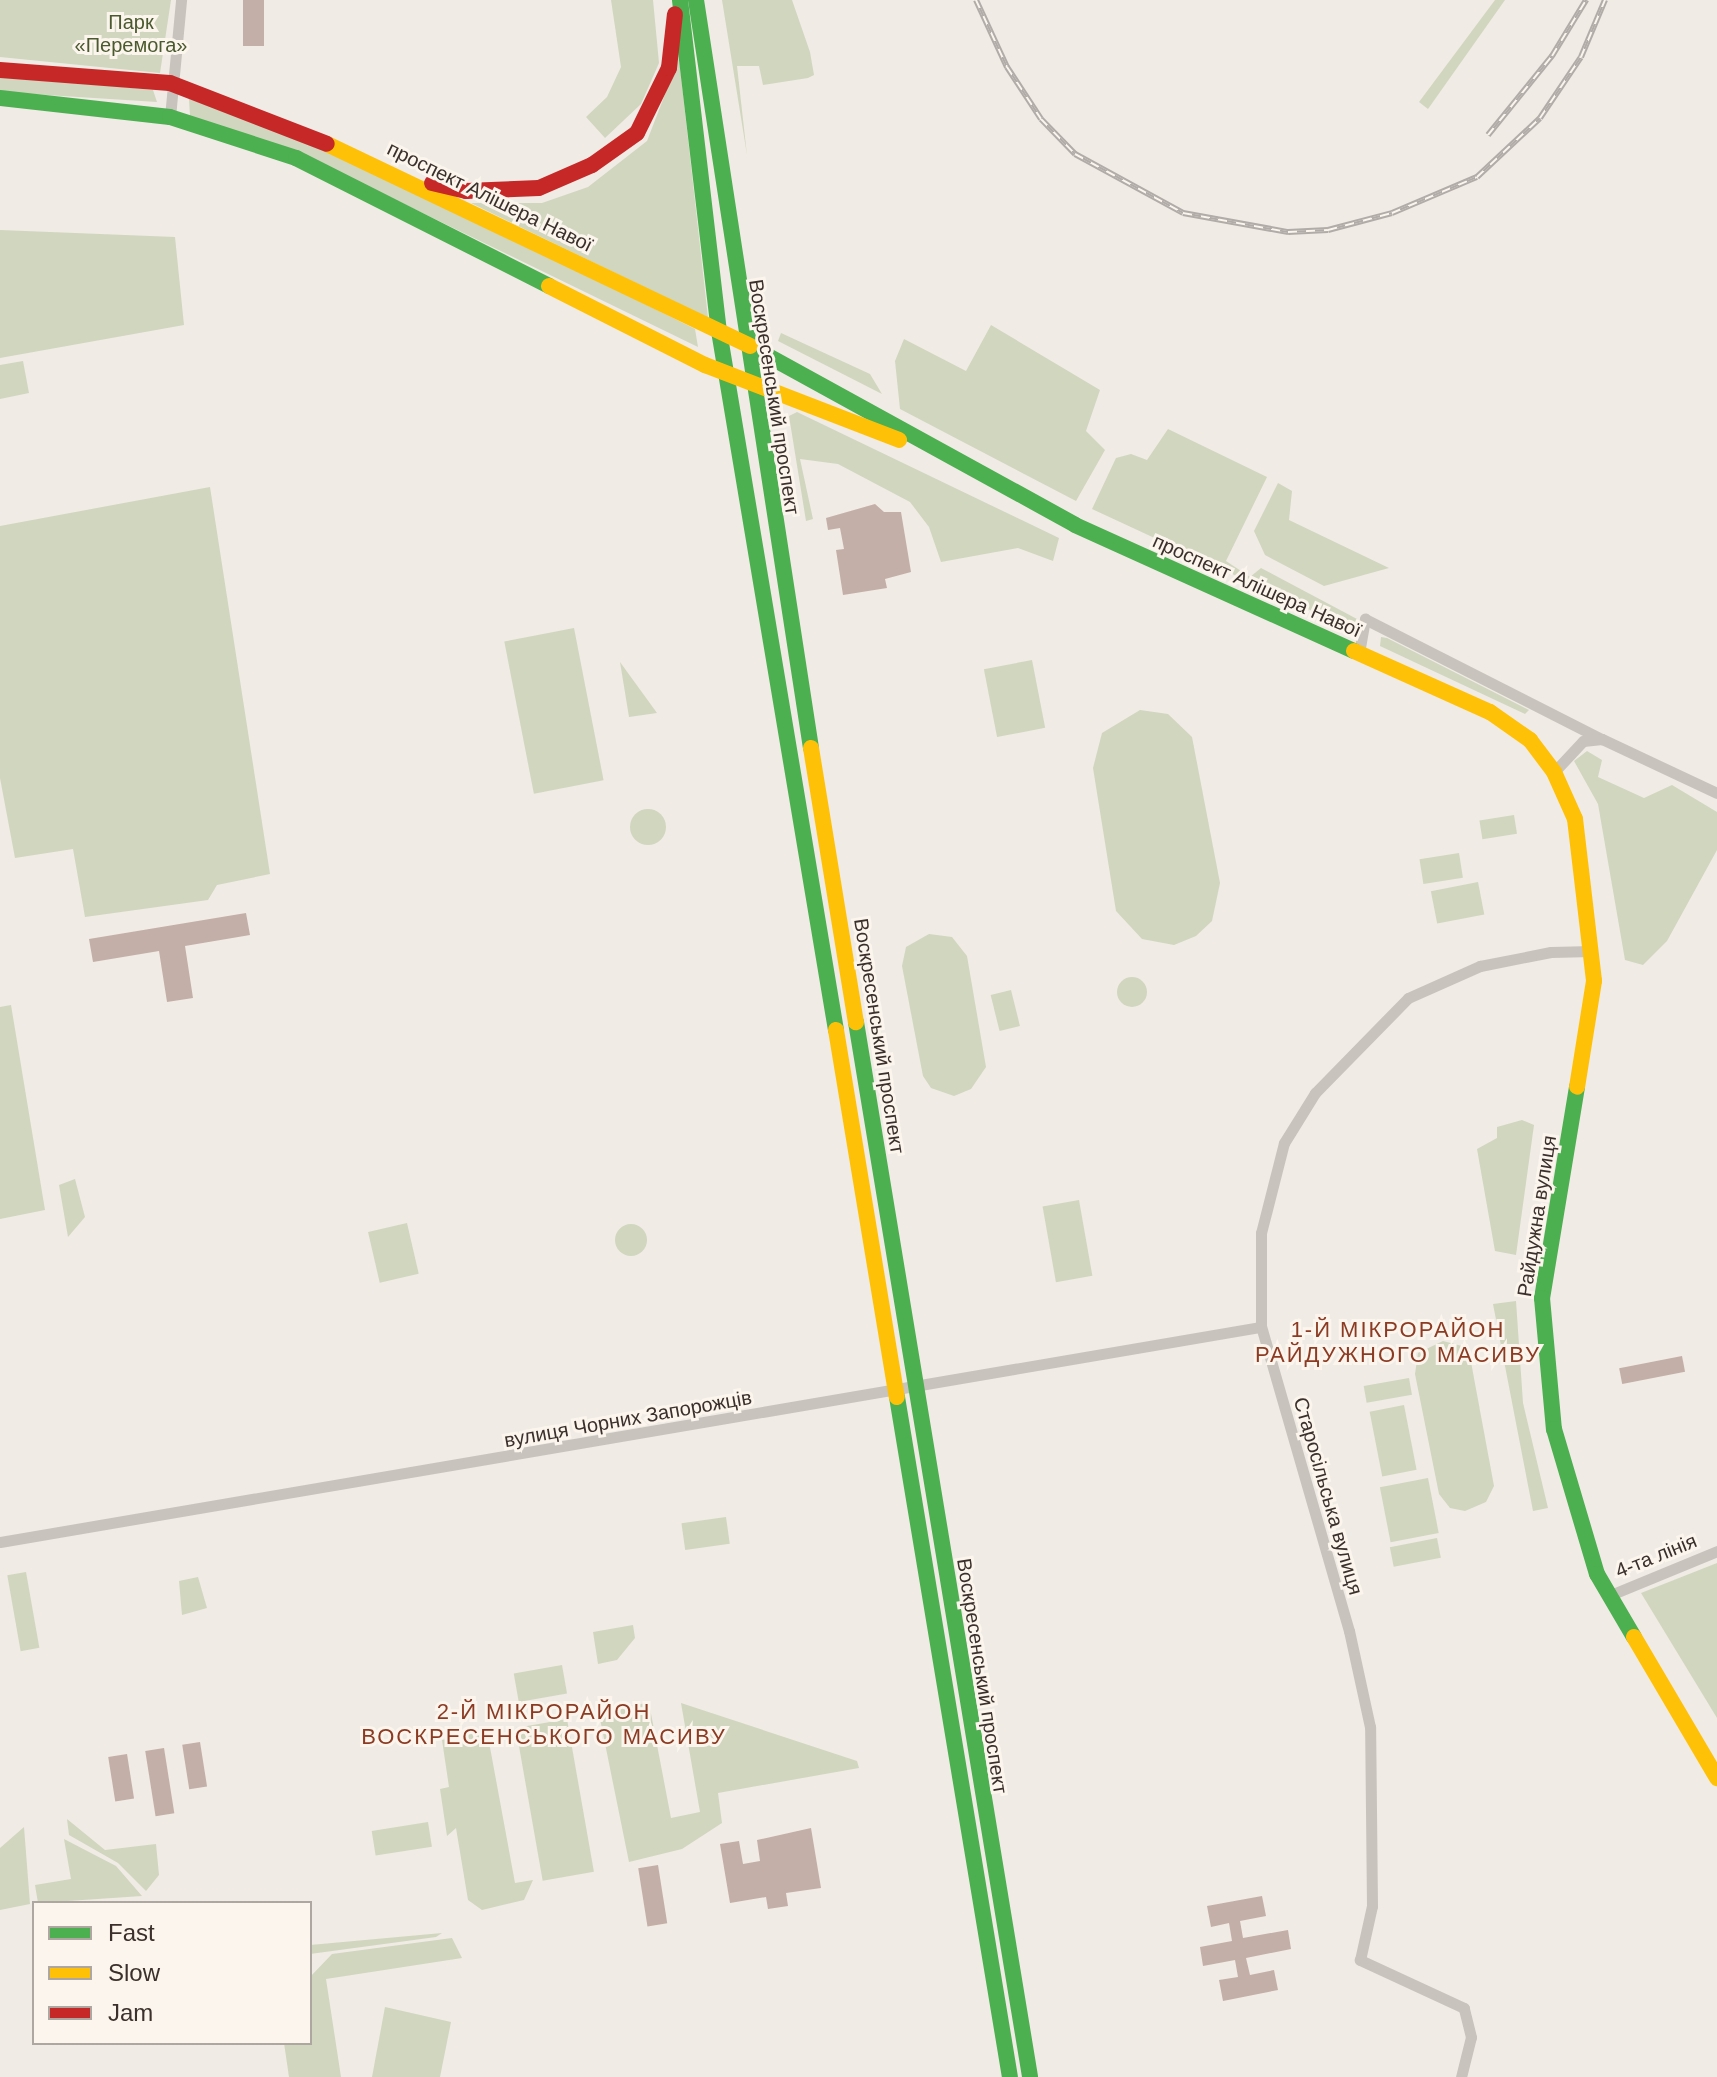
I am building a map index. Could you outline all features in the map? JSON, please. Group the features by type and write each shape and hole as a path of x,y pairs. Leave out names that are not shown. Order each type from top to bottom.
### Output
{"street":[{"path":"170,117 170,83 181,0"},
{"path":"407,178 466,191 539,188 592,165 637,133 660,89 675,40 678,0"},
{"name":"Воскресенський проспект","path":"678,0 719,331 1010,2077"},
{"name":"Воскресенський проспект","path":"696,0 744,343 1030,2077"},
{"name":"проспект Алішера Навої","path":"0,70 170,83 311,135 407,178 744,343 932,451 1142,557 1490,712 1530,740 1554,772"},
{"name":"проспект Алішера Навої","path":"0,98 170,117 296,158 727,374 750,380 932,451"},
{"path":"296,158 289,139 311,135"},
{"path":"1359,653 1365,619 1602,739 1717,793"},
{"path":"1554,772 1583,741 1602,739"},
{"name":"Райдужна вулиця","path":"1554,772 1575,819 1592,951 1585,1045 1542,1298 1554,1429 1570,1494 1608,1596 1717,1778"},
{"name":"Старосільська вулиця","path":"1461,2077 1471,2037 1464,2008 1360,1960 1372,1906 1370,1727 1349,1631 1261,1327 1261,1233 1284,1143 1344,1060 1408,998 1480,966 1551,952 1592,951"},
{"name":"вулиця Чорних Запорожців","path":"0,1542 897,1392 1261,1327"},
{"name":"4-та лінія","path":"1608,1596 1717,1551"}],"green space":[{"name":"Парк «Перемога»","path":"0,0 171,0 160,73 0,57"},
{"path":"611,0 653,0 659,63 641,104 605,138 586,117 607,97 621,67"},
{"path":"722,0 792,0 810,52 814,75 763,85 759,66 737,66 747,155"},
{"path":"1495,0 1505,0 1428,109 1419,102"},
{"path":"679,58 708,318 471,203 542,203 588,187 647,141"},
{"path":"0,75 153,90 157,102 0,92"},
{"path":"189,99 322,143 695,329 698,347 297,152 190,116"},
{"path":"0,230 175,237 184,325 0,358"},
{"path":"991,325 1100,390 1086,431 1105,450 1076,501 900,409 895,361 904,339 966,371"},
{"path":"781,333 870,374 882,394 778,341"},
{"path":"23,361 29,393 0,399 0,365"},
{"path":"797,412 1059,538 1053,561 1018,548 941,562 929,527 910,502 838,464 800,459 813,519 806,521 789,416"},
{"path":"1168,429 1267,477 1226,561 1250,577 1261,568 1357,619 1359,625 1351,629 1092,509 1116,458 1131,454 1147,460"},
{"path":"1278,483 1292,491 1289,520 1389,568 1324,586 1265,555 1254,531"},
{"path":"210,487 270,874 217,885 208,900 85,917 73,849 15,858 0,778 0,526"},
{"path":"574,628 604,780 534,794 504,642"},
{"path":"1381,637 1529,710 1525,714 1380,646"},
{"path":"1032,660 1045,728 997,737 984,669"},
{"path":"620,662 657,713 629,717"},
{"path":"1140,710 1168,714 1192,737 1220,883 1212,921 1196,936 1174,945 1142,939 1116,911 1093,768 1102,733"},
{"path":"1587,751 1602,760 1598,777 1644,798 1672,785 1717,812 1717,850 1667,941 1643,965 1625,960 1598,804 1574,761"},
{"path":"648,809 661,814 666,827 661,840 648,845 635,840 630,827 635,814"},
{"path":"1514,815 1517,834 1482,839 1479,820"},
{"path":"1459,853 1463,878 1423,884 1419,859"},
{"path":"1478,882 1484,914 1437,924 1431,891"},
{"path":"929,934 952,937 967,956 986,1067 971,1089 954,1096 931,1088 923,1076 902,966 906,947"},
{"path":"1132,977 1143,981 1147,992 1143,1003 1132,1007 1121,1003 1117,992 1121,981"},
{"path":"1011,990 1020,1026 1000,1031 991,995"},
{"path":"11,1005 45,1210 0,1219 0,1007"},
{"path":"1522,1120 1534,1125 1516,1255 1495,1251 1477,1149 1497,1138 1497,1127"},
{"path":"75,1179 85,1217 68,1237 59,1185"},
{"path":"1079,1200 1092,1276 1056,1282 1043,1206"},
{"path":"407,1223 419,1274 380,1283 368,1232"},
{"path":"631,1224 642,1229 647,1240 642,1251 631,1256 620,1251 615,1240 620,1229"},
{"path":"1516,1301 1523,1403 1548,1508 1533,1511 1493,1304"},
{"path":"1443,1341 1462,1346 1471,1362 1494,1486 1486,1502 1465,1511 1450,1508 1439,1494 1415,1374 1418,1353"},
{"path":"1409,1378 1412,1395 1367,1403 1364,1386"},
{"path":"1404,1405 1417,1470 1382,1476 1370,1412"},
{"path":"1428,1478 1439,1533 1391,1542 1380,1487"},
{"path":"726,1517 730,1544 685,1550 681,1523"},
{"path":"1437,1538 1441,1558 1394,1567 1390,1547"},
{"path":"1717,1563 1717,1718 1641,1593"},
{"path":"26,1572 39,1648 21,1651 7,1575"},
{"path":"198,1577 207,1608 182,1615 179,1581"},
{"path":"633,1625 635,1638 617,1660 598,1664 593,1632"},
{"path":"562,1665 567,1694 519,1702 514,1674"},
{"path":"649,1703 671,1818 700,1812 681,1703 857,1761 859,1768 718,1793 722,1823 682,1849 629,1862 598,1709"},
{"path":"567,1719 594,1872 543,1881 516,1728"},
{"path":"487,1731 515,1883 533,1880 524,1900 482,1910 468,1900 456,1828 447,1836 440,1789 449,1787 442,1740"},
{"path":"67,1819 105,1850 156,1844 159,1875 146,1891 118,1863 69,1835"},
{"path":"428,1822 432,1847 376,1856 372,1831"},
{"path":"24,1827 30,1904 0,1910 0,1848"},
{"path":"64,1839 116,1866 142,1896 38,1901 35,1885 71,1879"},
{"path":"442,1933 436,1937 312,1954 312,1945"},
{"path":"452,1938 462,1958 326,1979 341,2077 289,2077 284,2045 312,2045 312,1975 332,1954"},
{"path":"385,2007 451,2022 440,2077 372,2077"}],"building":[{"path":"243,0 264,0 264,46 243,46"},
{"path":"875,504 884,512 901,512 911,572 885,579 887,588 843,595 836,550 844,549 840,528 828,530 826,518"},
{"path":"246,913 250,935 185,946 193,998 167,1002 159,951 93,962 89,939"},
{"path":"1682,1356 1685,1372 1622,1384 1619,1368"},
{"path":"200,1742 207,1786 189,1789 182,1745"},
{"path":"164,1748 174,1813 156,1816 145,1751"},
{"path":"127,1754 134,1798 115,1801 108,1757"},
{"path":"811,1828 821,1888 786,1893 788,1906 768,1909 766,1897 730,1903 720,1844 739,1841 743,1864 760,1861 757,1840"},
{"path":"658,1865 667,1923 647,1926 638,1868"},
{"path":"1262,1896 1266,1916 1240,1921 1243,1938 1288,1930 1291,1949 1246,1958 1250,1975 1274,1970 1278,1990 1223,2001 1219,1980 1238,1977 1235,1960 1203,1966 1200,1947 1232,1941 1229,1923 1211,1927 1207,1906"}],"railway":[{"path":"976,0 1007,67 1041,119 1075,154 1183,213 1288,232 1328,230 1392,213 1477,177 1540,118 1581,57 1605,0"},
{"path":"1488,135 1552,56 1586,0"}],"traffic: fast":[{"path":"680,0 719,331 836,1030"},
{"path":"696,0 811,748"},
{"path":"0,98 170,117 296,158 549,286"},
{"path":"750,346 1075,525 1354,651"},
{"path":"856,1022 1030,2077"},
{"path":"1577,1087 1542,1298 1554,1429 1597,1574 1634,1637"},
{"path":"897,1397 1010,2077"}],"traffic: slow":[{"path":"327,144 750,346"},
{"path":"549,286 705,365 899,440"},
{"path":"1354,651 1490,712 1530,740 1554,772 1575,819 1594,981 1577,1087"},
{"path":"811,748 856,1022"},
{"path":"836,1030 897,1397"},
{"path":"1634,1637 1717,1778"}],"traffic: jam":[{"path":"432,183 466,191 539,188 592,165 637,133 669,68 675,14"},
{"path":"0,70 170,83 327,144"}],"district":[{"name":"1-Й МІКРОРАЙОН РАЙДУЖНОГО МАСИВУ","path":"1398,1342"},
{"name":"2-Й МІКРОРАЙОН ВОСКРЕСЕНСЬКОГО МАСИВУ","path":"544,1724"}]}
